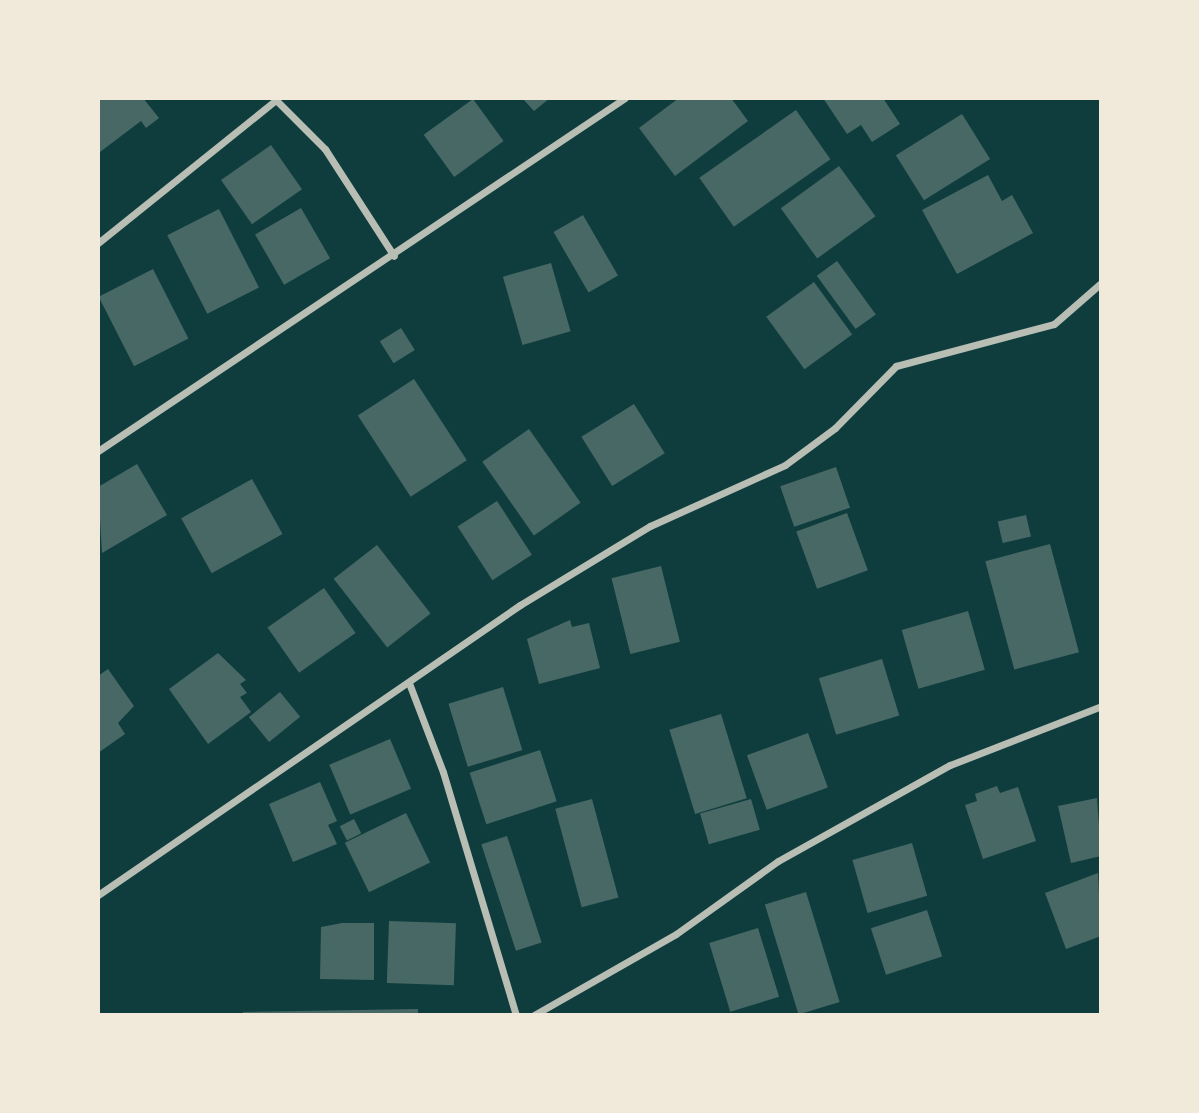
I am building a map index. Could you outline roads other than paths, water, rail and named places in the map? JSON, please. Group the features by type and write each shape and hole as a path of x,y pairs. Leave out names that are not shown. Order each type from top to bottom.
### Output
{"street":[{"path":"98,451 394,256 625,98"},
{"path":"98,243 275,99 325,149 394,256"},
{"path":"98,895 408,683 650,526 785,465 835,428 896,366 1054,324 1101,283"},
{"path":"408,683 447,785 516,1015"},
{"path":"534,1015 676,934 778,860 950,765 1101,706"}]}
